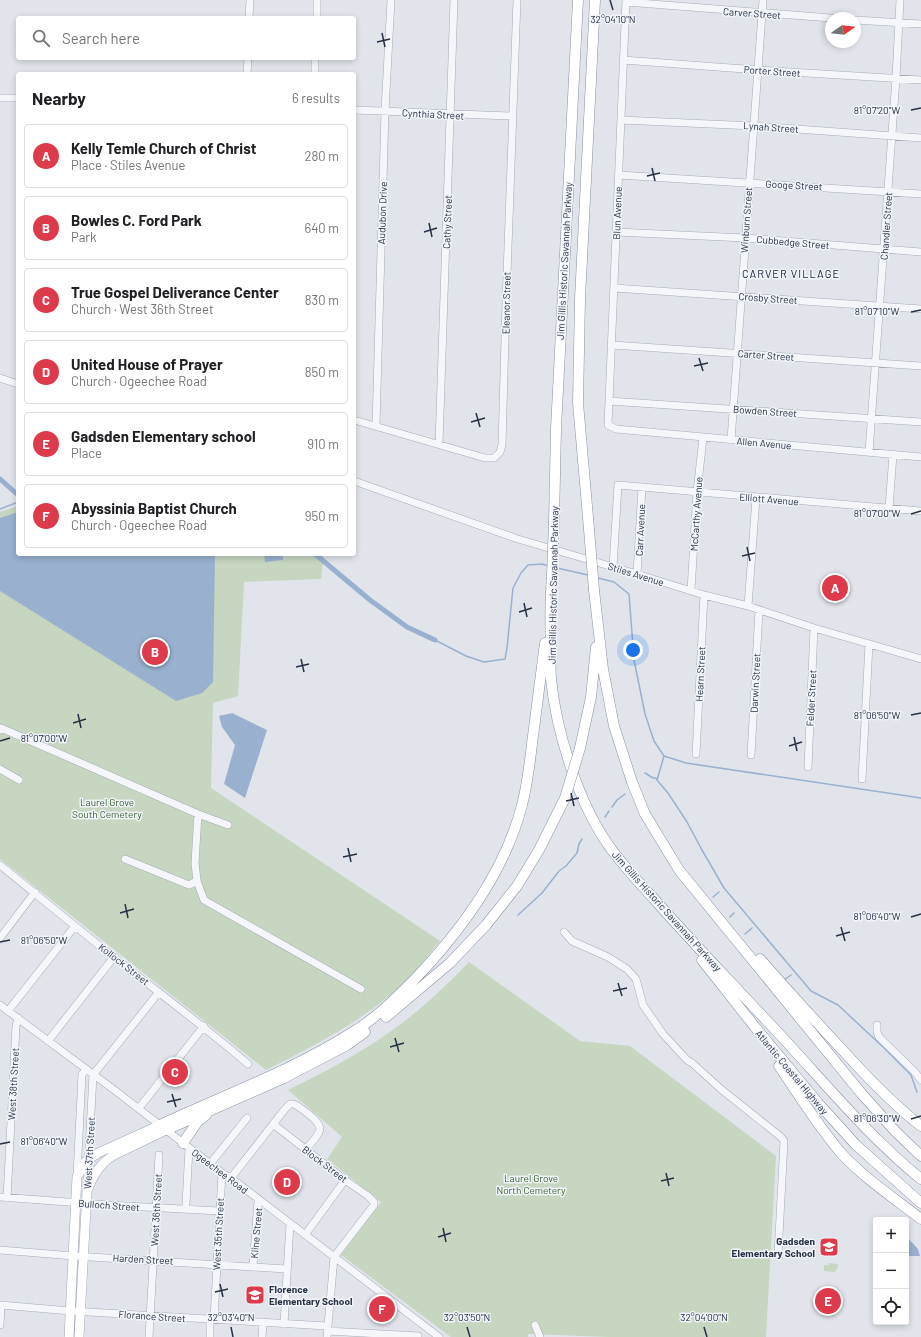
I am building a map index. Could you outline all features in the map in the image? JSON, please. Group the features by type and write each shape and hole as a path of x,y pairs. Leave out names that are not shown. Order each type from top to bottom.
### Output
{"highway":[{"name":"Jim Gillis Historic Savannah Parkway","path":"578,0 558,383 550,607 551,679 559,725 572,771 591,816 605,840 621,862 679,927 867,1129 905,1166 921,1179"},
{"name":"Jim Gillis Historic Savannah Parkway","path":"595,0 580,299 578,403 598,627 607,691 614,726 632,782 645,814 680,870 861,1093 895,1131 921,1156"},
{"path":"163,1128 307,1059 354,1032 390,1005 433,960 463,923 482,896 501,859 513,832 522,805 529,771 550,607"},
{"path":"163,1128 284,1078 347,1045 400,1006 450,963 486,925 517,886 540,850 565,798 580,748 591,697 598,627"},
{"path":"720,920 744,941 814,1020 894,1104 921,1126"},
{"name":"Atlantic Coastal Highway","path":"679,927 712,973 791,1071 856,1145 921,1203"},
{"path":"755,1027 808,1109 842,1153 859,1169 921,1219"},
{"path":"186,1145 198,1122 212,1109"}],"main road":[{"path":"77,1177 82,1166 98,1153 163,1128"},
{"path":"87,1191 94,1175 106,1160 163,1128"},
{"name":"West 37th Street","path":"69,1337 75,1312 78,1256 76,1202 77,1177"},
{"name":"West 37th Street","path":"78,1256 87,1191"},
{"name":"West 37th Street","path":"75,1312 79,1337"}],"street":[{"path":"249,16 250,0"},
{"path":"317,0 317,16"},
{"name":"Audubon Drive","path":"376,426 384,111 391,0"},
{"name":"Cathy Street","path":"439,444 454,0"},
{"name":"Eleanor Street","path":"356,421 485,458 494,458 500,452 502,445 517,0"},
{"name":"Winburn Street","path":"731,440 763,0"},
{"name":"Chandler Street","path":"869,452 873,418 879,306 900,23 900,0"},
{"name":"Carver Street","path":"626,1 762,14 825,18"},
{"name":"Blun Avenue","path":"608,425 626,1"},
{"path":"861,20 921,24"},
{"path":"247,72 248,60"},
{"path":"315,72 316,60"},
{"name":"Porter Street","path":"624,60 921,80"},
{"path":"0,98 16,98"},
{"name":"Cynthia Street","path":"356,110 451,115 512,116"},
{"name":"Lynah Street","path":"621,120 754,126 921,138"},
{"name":"Googe Street","path":"619,175 921,194"},
{"name":"Cubbedge Street","path":"616,232 745,238 921,252"},
{"name":"Crosby Street","path":"614,288 921,309"},
{"name":"Carter Street","path":"612,345 921,366"},
{"path":"0,378 16,383"},
{"name":"Bowden Street","path":"610,402 921,422"},
{"name":"Allen Avenue","path":"608,425 616,429 703,438 921,457"},
{"name":"McCarthy Avenue","path":"691,590 697,492 703,438"},
{"path":"889,508 893,455"},
{"name":"Stiles Avenue","path":"356,482 490,530 921,659"},
{"name":"Elliott Avenue","path":"613,567 618,485 921,511"},
{"name":"Carr Avenue","path":"637,574 642,487"},
{"path":"748,606 756,498"},
{"name":"Hearn Street","path":"696,754 704,595"},
{"name":"Darwin Street","path":"751,755 759,610"},
{"name":"Felder Street","path":"808,767 814,628"},
{"path":"862,779 869,644"},
{"path":"0,730 1,728 198,814 228,825"},
{"path":"0,769 19,780"},
{"path":"198,814 195,863 197,881 204,900 361,989"},
{"path":"125,859 190,885 197,881"},
{"name":"Kollock Street","path":"0,865 75,926 204,1026 248,1064"},
{"path":"0,938 35,892"},
{"path":"8,1011 75,926"},
{"path":"564,932 572,941 628,969 636,978 643,1004 668,1040 687,1060 784,1141 778,1255"},
{"path":"48,1041 114,956"},
{"path":"93,1075 159,992"},
{"name":"Ogeechee Road","path":"0,1005 139,1108 210,1164 231,1178 258,1201 439,1337"},
{"name":"West 38th Street","path":"3,1197 16,1026 18,1018"},
{"path":"877,1025 879,1037 914,1071 921,1080"},
{"path":"139,1108 204,1026"},
{"name":"West 37th Street","path":"77,1177 82,1074 87,1070"},
{"name":"West 37th Street","path":"87,1191 93,1075"},
{"path":"231,1178 278,1117 290,1104 296,1105 318,1123 320,1128 320,1132 306,1150"},
{"path":"210,1164 247,1118"},
{"name":"Block Street","path":"274,1124 374,1202 374,1205 334,1257"},
{"path":"186,1145 186,1204"},
{"name":"West 36th Street","path":"149,1337 159,1155"},
{"name":"West 35th Street","path":"210,1337 222,1173"},
{"path":"305,1235 345,1180"},
{"name":"Bulloch Street","path":"3,1197 219,1211"},
{"name":"Kline Street","path":"253,1266 258,1201"},
{"path":"284,1324 286,1268 290,1224"},
{"name":"Harden Street","path":"0,1250 286,1268"},
{"path":"327,1331 334,1257"},
{"path":"0,1326 1,1305"},
{"name":"Florance Street","path":"1,1305 75,1312 122,1313 150,1316 263,1322 327,1331 418,1337"},
{"path":"262,1337 263,1322"},
{"path":"418,1337 419,1323"},
{"path":"535,1325 540,1337"}],"green space":[{"name":"Laurel Grove South Cemetery","path":"16,507 16,556 324,556 321,579 244,582 238,696 213,703 211,788 440,941 411,976 374,1008 339,1031 266,1070 0,859 0,512"},
{"name":"Laurel Grove North Cemetery","path":"469,962 580,1041 630,1046 776,1156 766,1337 609,1337 528,1334 528,1337 451,1337 341,1255 381,1202 327,1159 342,1137 288,1090 319,1075 378,1040 431,999"},
{"path":"829,1263 838,1264 835,1272 824,1271 824,1265 829,1265"}],"water":[{"path":"16,513 16,556 215,556 213,682 202,693 176,701 0,591 0,518"},
{"path":"264,556 283,556 283,560 265,562"},
{"path":"232,713 267,730 245,798 224,784 235,745 222,727 219,716"},
{"path":"909,1239 918,1249 920,1256 909,1256"}],"waterway":[{"path":"0,479 16,493"},
{"path":"0,509 16,503"},
{"path":"317,556 370,600 407,627 435,640"},
{"path":"435,640 466,656 484,662 505,659 513,588 521,573 528,565 542,564 549,566"},
{"path":"557,568 588,575"},
{"path":"598,578 614,582 629,594 634,660 645,714 654,741 664,756 686,763 921,798"},
{"path":"664,756 657,780 668,793 687,822 724,888 811,991 838,1005 883,1047 911,1075 917,1092"},
{"path":"645,773 653,778 656,778 657,780"},
{"path":"612,807 617,800 625,794"},
{"path":"605,817 609,811"},
{"path":"518,915 542,893 559,871 566,866 577,853 582,839"},
{"path":"713,897 719,892"},
{"path":"730,917 734,913"},
{"path":"745,934 752,928"},
{"path":"784,980 791,975"}],"place":[{"name":"Kelly Temle Church of Christ","path":"835,588"},
{"name":"Bowles C. Ford Park","path":"155,652"},
{"name":"True Gospel Deliverance Center","path":"175,1072"},
{"name":"United House of Prayer","path":"287,1182"},
{"name":"Gadsden Elementary School","path":"829,1247"},
{"name":"Florence Elementary School","path":"255,1295"},
{"name":"Gadsden Elementary school","path":"828,1301"},
{"name":"Abyssinia Baptist Church","path":"382,1309"}],"district":[{"name":"CARVER VILLAGE","path":"791,273"}]}
